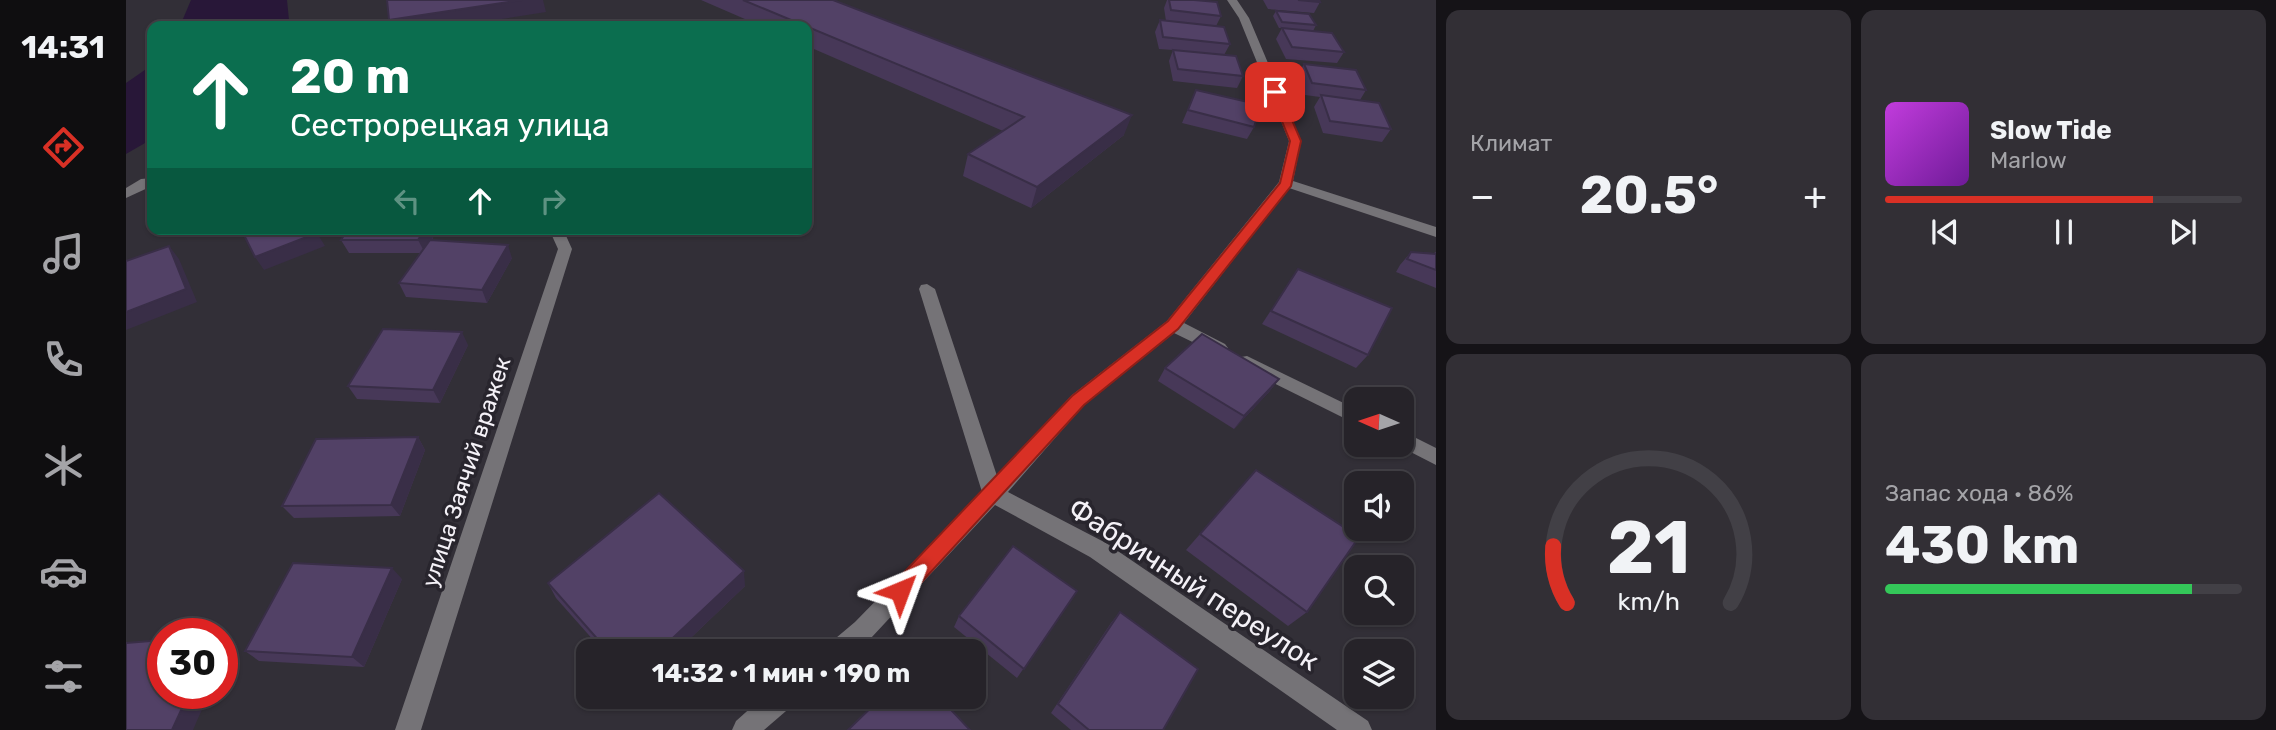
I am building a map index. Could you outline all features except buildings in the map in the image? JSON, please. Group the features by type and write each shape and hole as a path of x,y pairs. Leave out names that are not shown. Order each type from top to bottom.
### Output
{"street":[{"path":"852,639 993,494 1078,400 1173,325 1286,183 1296,141 1244,18 1232,0"},
{"path":"126,194 147,183"},
{"path":"1286,183 1436,232"},
{"name":"улица Заячий вражек","path":"408,730 565,249 559,235"},
{"path":"927,289 993,494"},
{"path":"1173,325 1344,411"},
{"path":"1414,445 1436,457"},
{"name":"Фабричный переулок","path":"993,494 1098,550 1359,730"},
{"path":"745,730 769,709"}],"shaded area":[{"path":"191,0 287,0 288,21 182,21"},
{"path":"147,68 147,142 126,154 126,83"}],"route":[{"path":"900,591 1078,400 1173,325 1286,183 1296,141 1275,92"}]}
